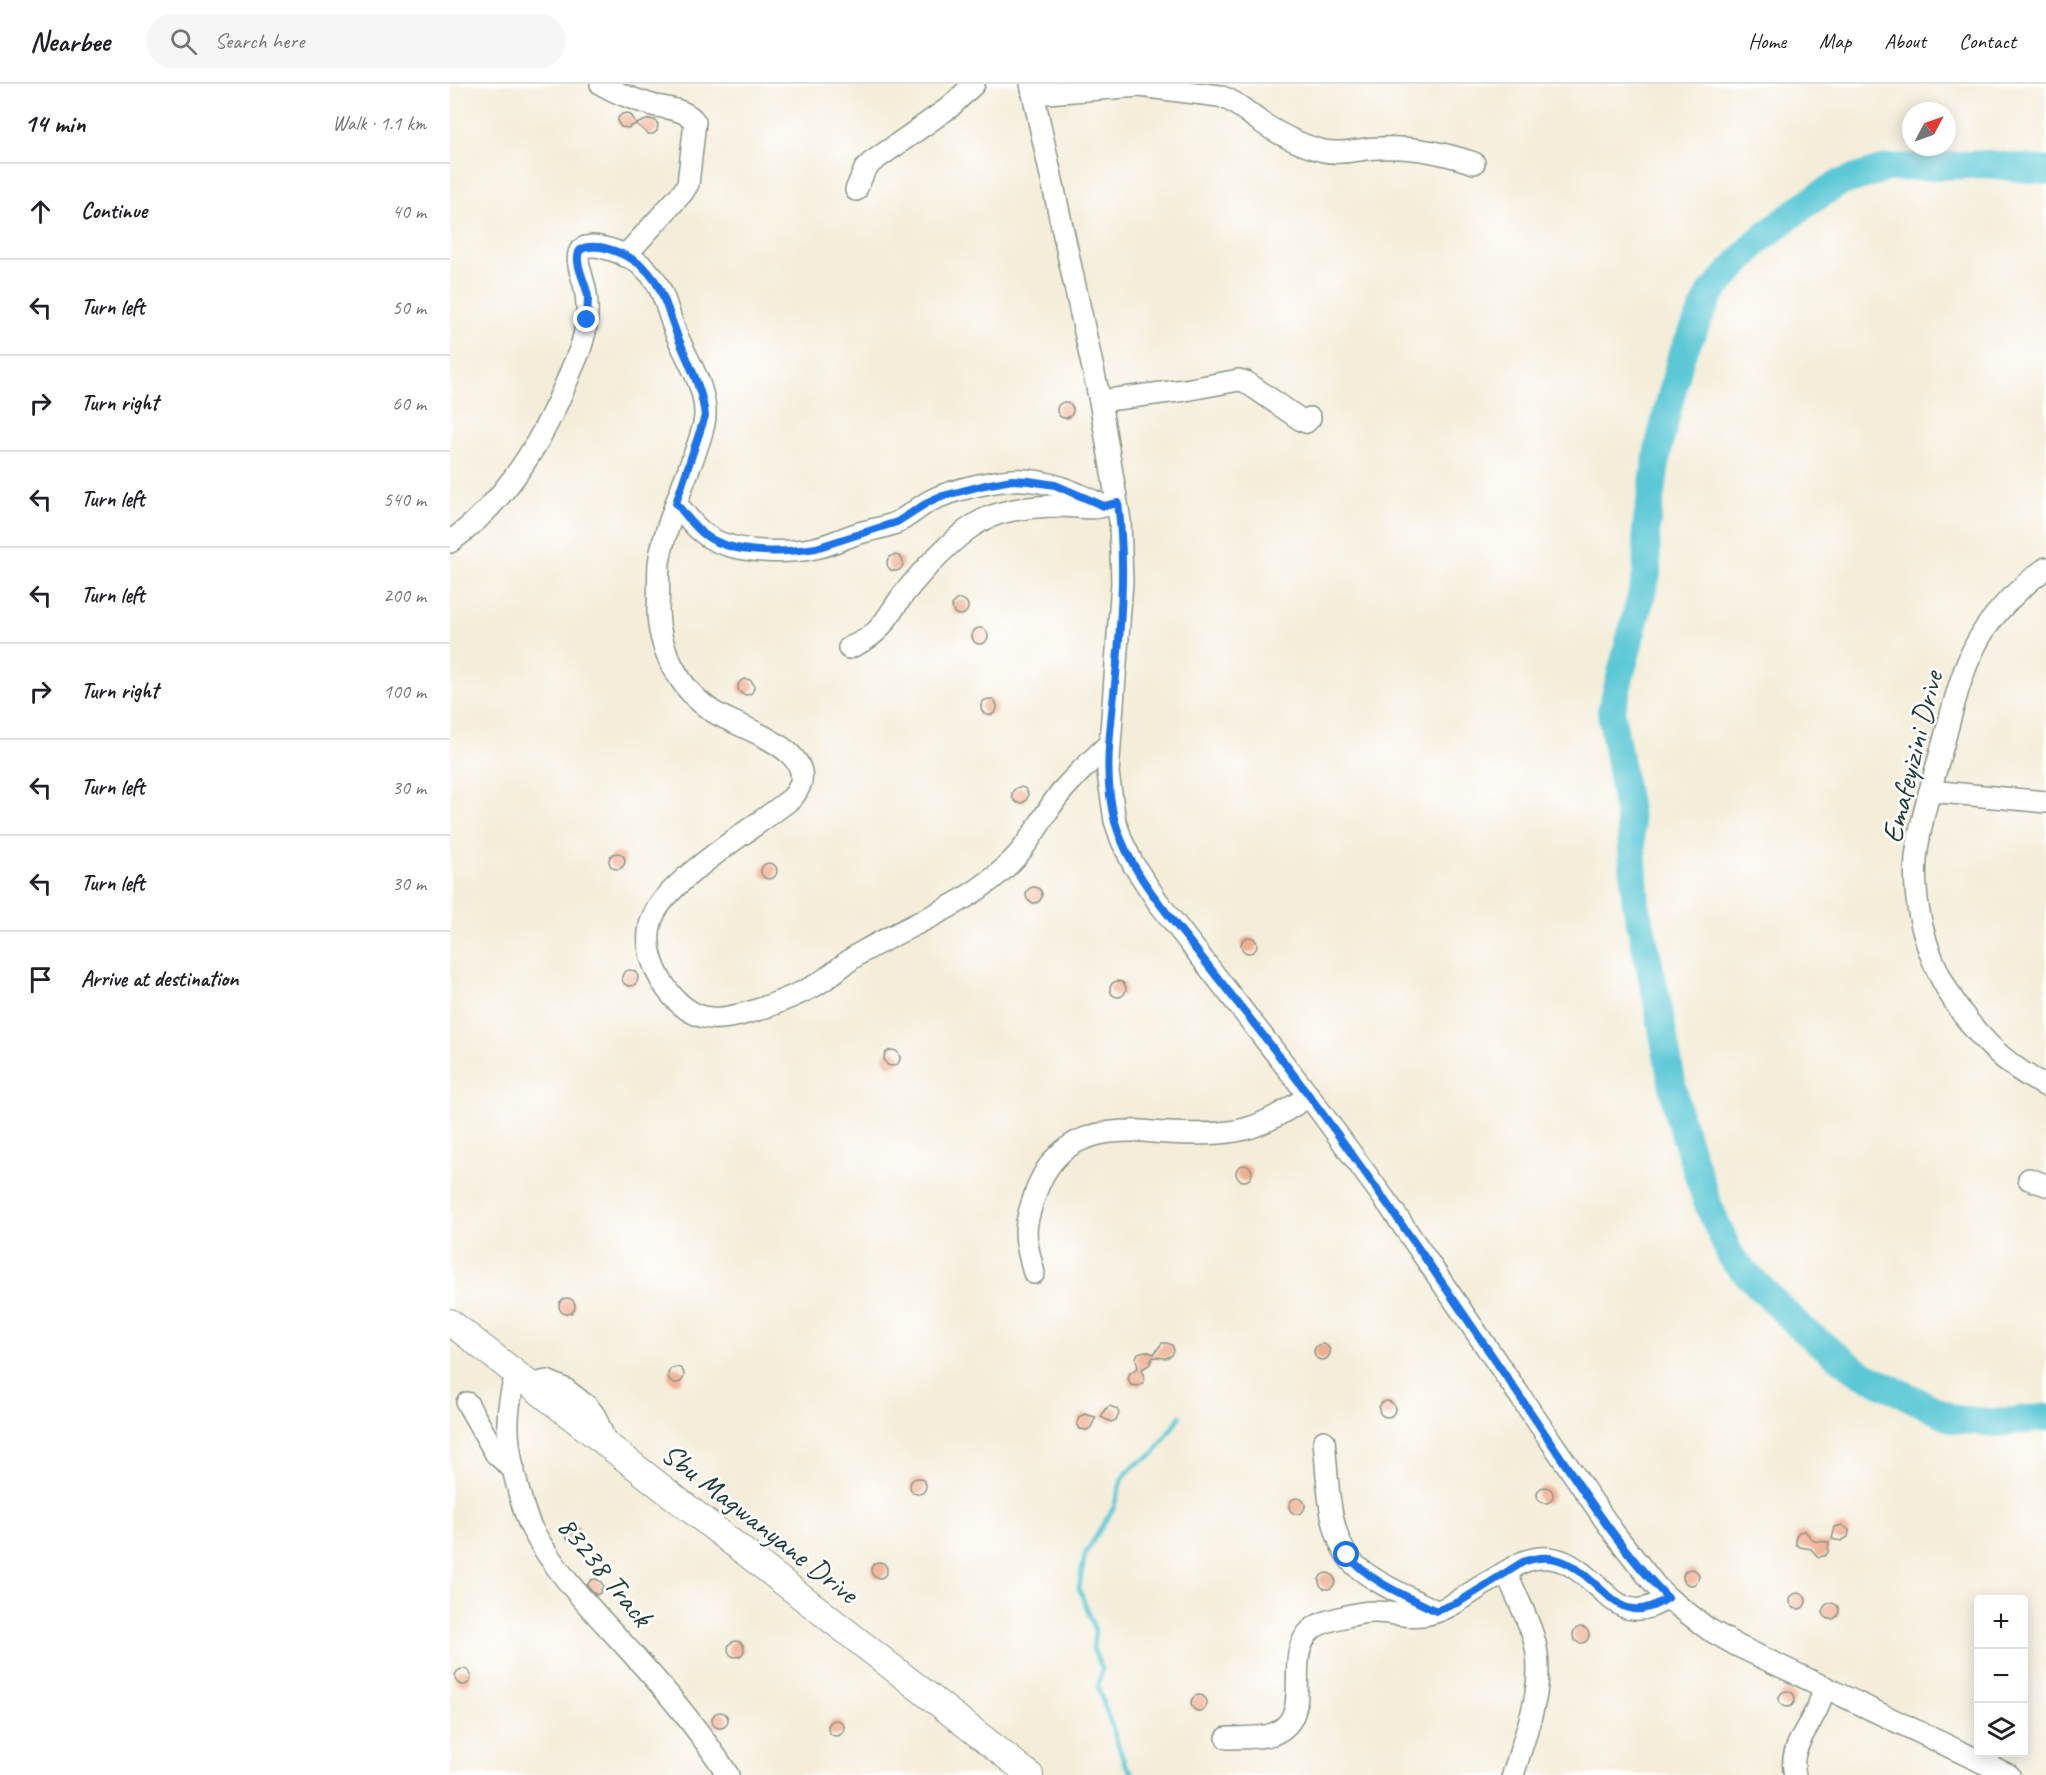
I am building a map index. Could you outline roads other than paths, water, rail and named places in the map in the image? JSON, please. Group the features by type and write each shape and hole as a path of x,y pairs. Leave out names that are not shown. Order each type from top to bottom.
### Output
{"main road":[{"name":"Sbu Magwanyane Drive","path":"450,1322 1030,1775"}],"street":[{"path":"601,84 614,92 648,104 685,112 695,122 688,184 625,256"},
{"path":"856,190 865,169 872,162 950,107 974,84"},
{"path":"1474,163 1454,156 1402,148 1380,147 1336,152 1318,149 1260,122 1227,98 1219,96 1140,86 1032,89 1100,401 1111,505 1122,546 1118,662 1108,773 1115,821 1133,864 1158,902 1310,1096 1614,1533 1655,1585 1708,1629 1728,1640 2009,1775"},
{"path":"450,542 471,527 493,506 511,484 535,446 560,399 582,343 587,320 588,295 581,272 579,252 591,246 604,248 633,259 645,268 661,290 673,327 694,371 704,404 704,423 676,503 659,564 658,614 670,662 682,682 711,711 787,750 799,767 802,780 800,789 784,804 685,878 667,895 652,919 650,952 656,970 670,994 697,1016 712,1020 729,1017 758,1010 798,994 816,985 854,956 971,894 996,876 1014,859 1069,782 1109,744"},
{"path":"1100,401 1185,390 1239,380 1246,382 1301,420 1306,422 1310,418"},
{"path":"676,503 699,530 713,540 733,547 755,550 802,550 825,545 897,522 939,497 1012,480 1055,485 1111,505"},
{"path":"849,648 876,634 910,587 960,534 975,524 1004,512 1025,508 1042,506 1094,508 1111,505"},
{"name":"Emafeyizini Drive","path":"2046,568 1995,615 1982,634 1967,666 1930,791 1920,830 1916,858 1920,921 1935,965 1954,1001 1985,1040 2011,1063 2046,1086"},
{"path":"1930,791 2046,802"},
{"path":"1034,1273 1026,1244 1025,1225 1042,1177 1057,1155 1068,1146 1098,1133 1131,1131 1208,1134 1243,1130 1252,1128 1310,1096"},
{"name":"83238 Track","path":"523,1380 509,1399 506,1425 519,1496 531,1528 574,1590 690,1721 728,1775"},
{"path":"467,1403 496,1454 514,1470"},
{"path":"1324,1441 1332,1514 1347,1555 1370,1576 1436,1611"},
{"path":"1227,1738 1274,1734 1293,1717 1296,1707 1297,1663 1300,1647 1304,1637 1313,1628 1373,1612 1410,1616 1436,1611 1459,1602 1533,1558 1547,1556 1572,1565 1622,1606 1632,1609 1651,1607 1668,1598"},
{"path":"1506,1572 1531,1629 1537,1656 1538,1685 1534,1710 1513,1775"},
{"path":"1795,1775 1792,1765 1794,1753 1818,1707 1824,1687"}],"waterway":[{"path":"2046,171 1988,164 1887,168 1837,184 1806,204 1758,241 1711,293 1681,356 1659,445 1646,528 1647,573 1611,712 1630,823 1636,904 1678,1114 1707,1202 1732,1259 1803,1330 1859,1372 1953,1419 1997,1423 2046,1417"},
{"path":"1134,1775 1125,1764 1098,1687 1102,1668 1093,1649 1095,1630 1079,1588 1085,1554 1114,1507 1122,1478 1135,1465 1154,1454 1180,1416"}]}
